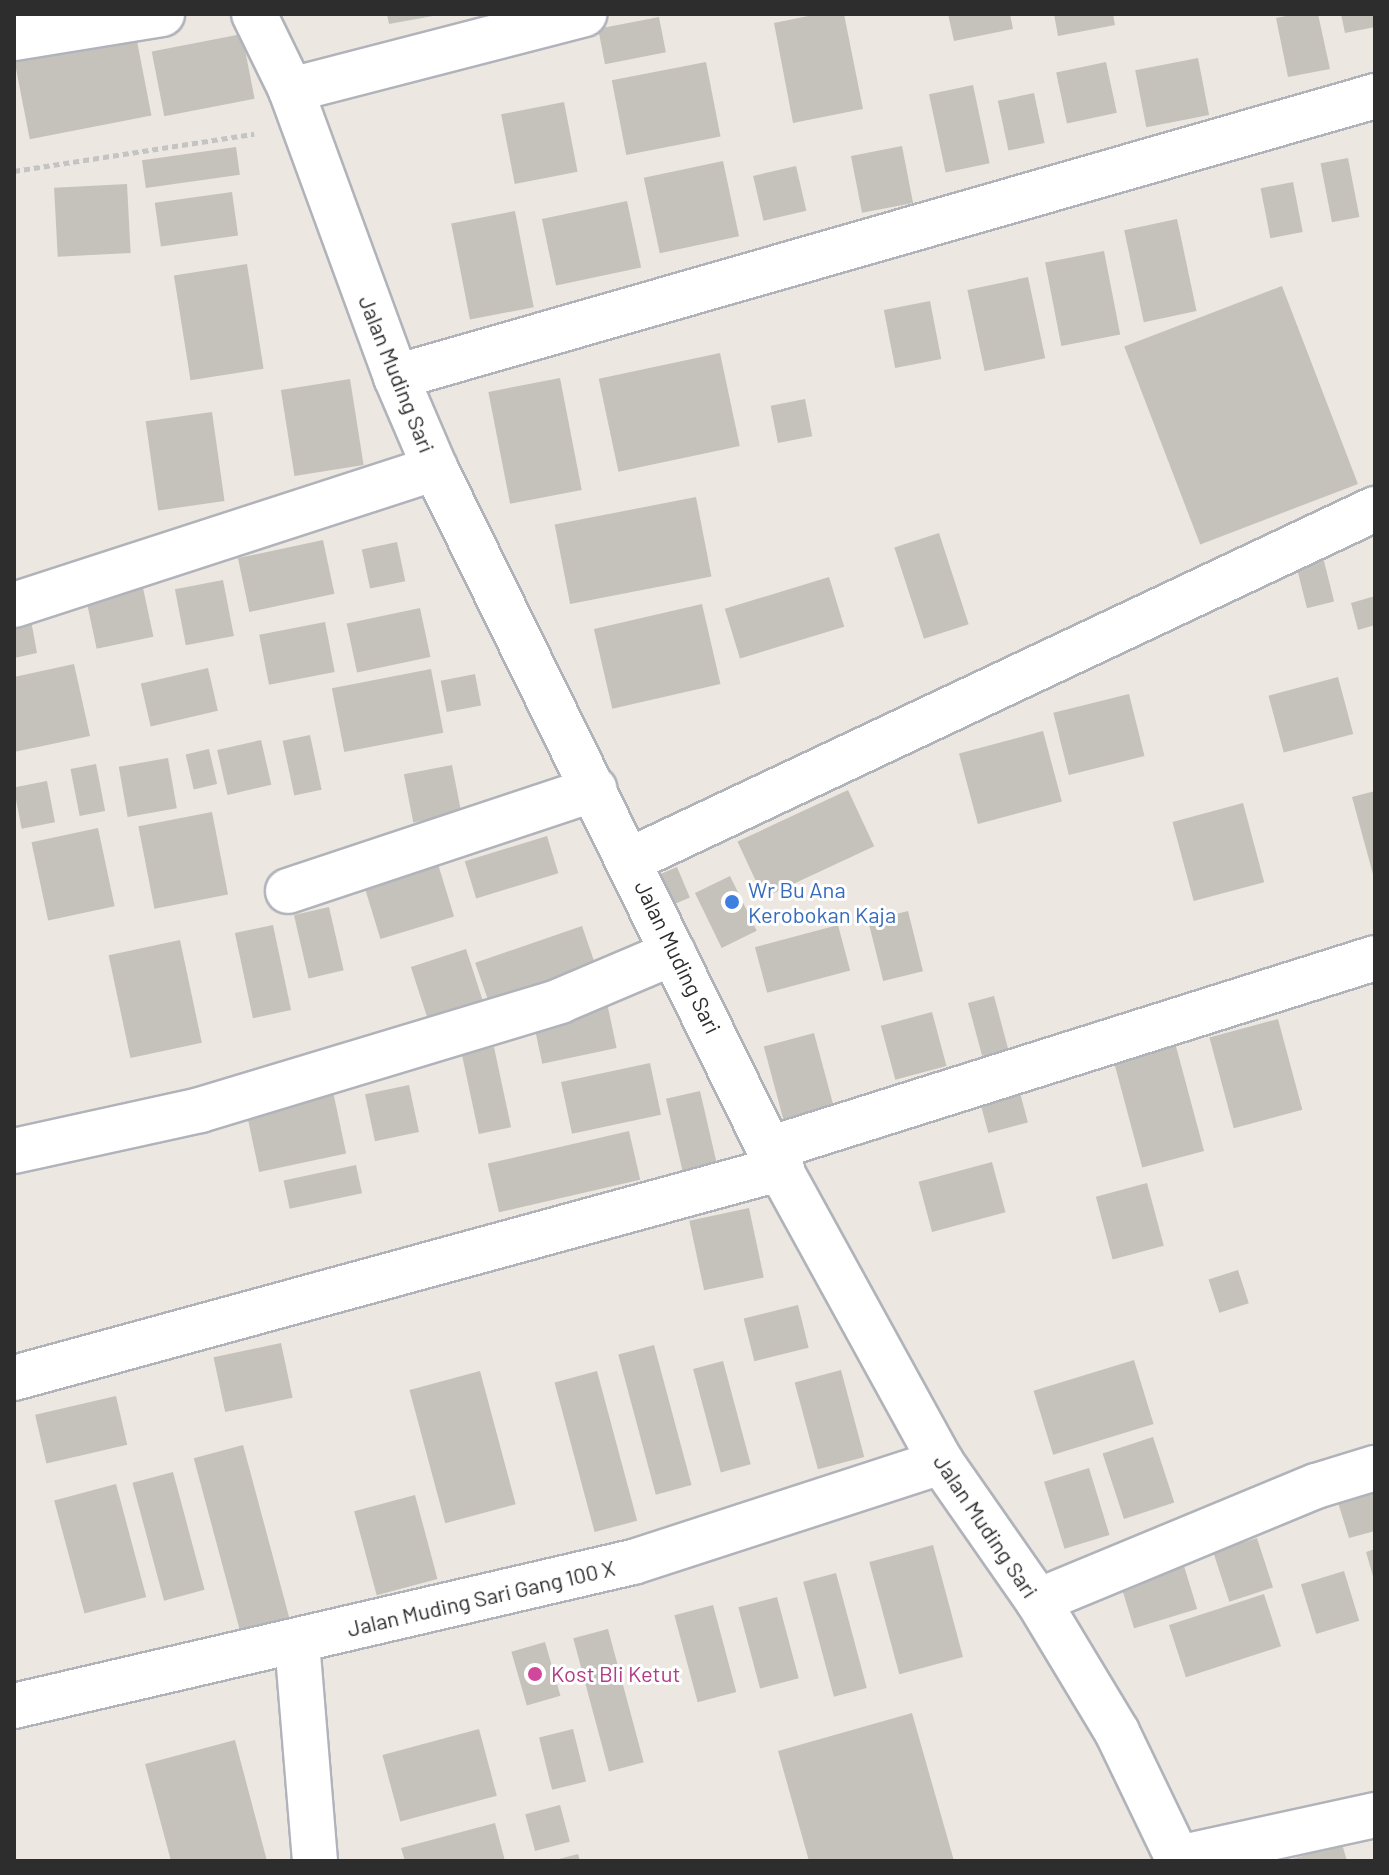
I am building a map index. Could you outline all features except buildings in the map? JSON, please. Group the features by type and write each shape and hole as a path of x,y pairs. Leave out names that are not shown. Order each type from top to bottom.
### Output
{"street":[{"path":"14,38 162,14"},
{"name":"Jalan Muding Sari","path":"254,14 297,109 396,377 435,468 673,953 776,1158 941,1462 1038,1601 1117,1732 1179,1860"},
{"path":"297,109 584,14"},
{"path":"396,377 1375,96"},
{"path":"14,590 116,570 435,468"},
{"path":"630,860 1375,509"},
{"path":"14,605 84,586 116,570"},
{"path":"288,891 594,789"},
{"path":"14,1151 200,1110 560,1001 673,953"},
{"path":"14,1378 776,1158 1375,958"},
{"name":"Jalan Muding Sari Gang 100 X","path":"14,1706 633,1562 941,1462"},
{"path":"1038,1601 1316,1486 1375,1468"},
{"path":"297,1642 315,1861"},
{"path":"1179,1860 1375,1815"}],"path":[{"path":"14,171 297,109"}],"place":[{"name":"Wr Bu Ana Kerobokan Kaja","path":"732,902"},
{"name":"Kost Bli Ketut","path":"535,1674"}]}
